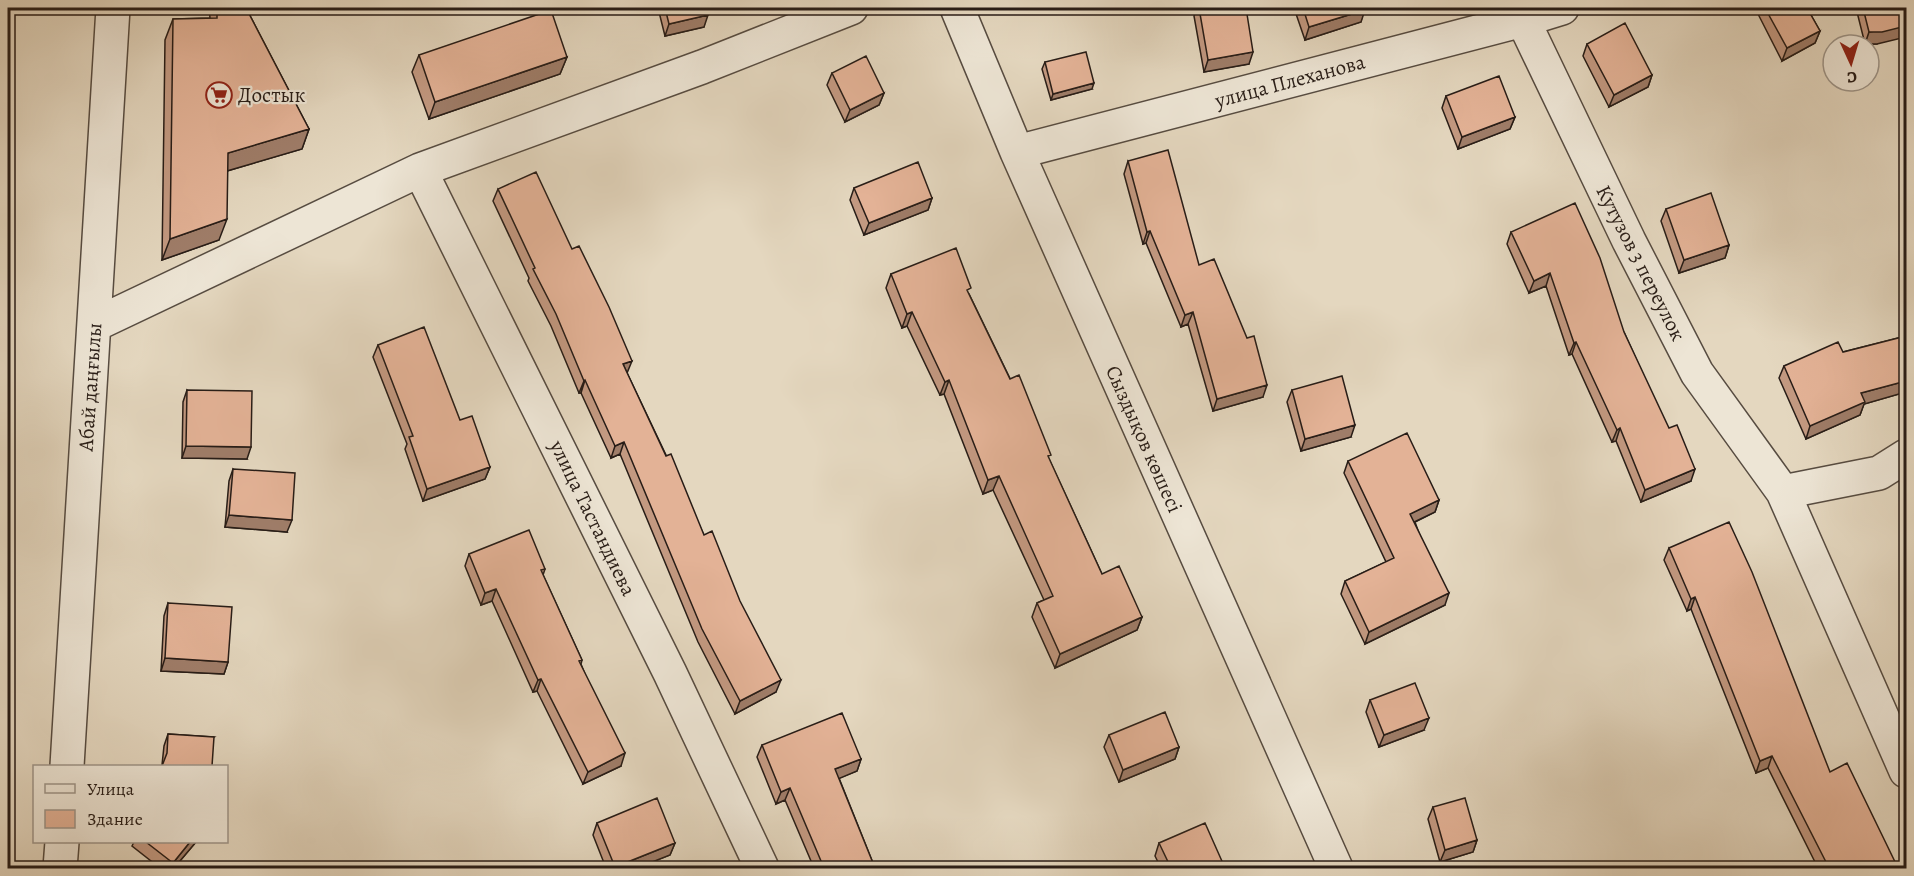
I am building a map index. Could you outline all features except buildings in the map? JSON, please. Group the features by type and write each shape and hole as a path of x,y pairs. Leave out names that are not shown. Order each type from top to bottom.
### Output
{"street":[{"name":"Абай даңғылы","path":"67,765 113,8"},
{"path":"94,325 420,170 702,67 851,8"},
{"name":"Сыздықов көшесі","path":"957,8 1017,152 1336,868"},
{"name":"улица Плеханова","path":"1017,152 1562,8"},
{"name":"Кутузов 3 переулок","path":"1523,20 1629,242 1697,373 1784,492 1906,771"},
{"name":"улица Тастандиева","path":"420,170 670,673 762,868"},
{"path":"1784,492 1879,473 1906,456"},
{"path":"60,868 62,843"}],"place":[{"name":"Достык","path":"219,95"}]}
